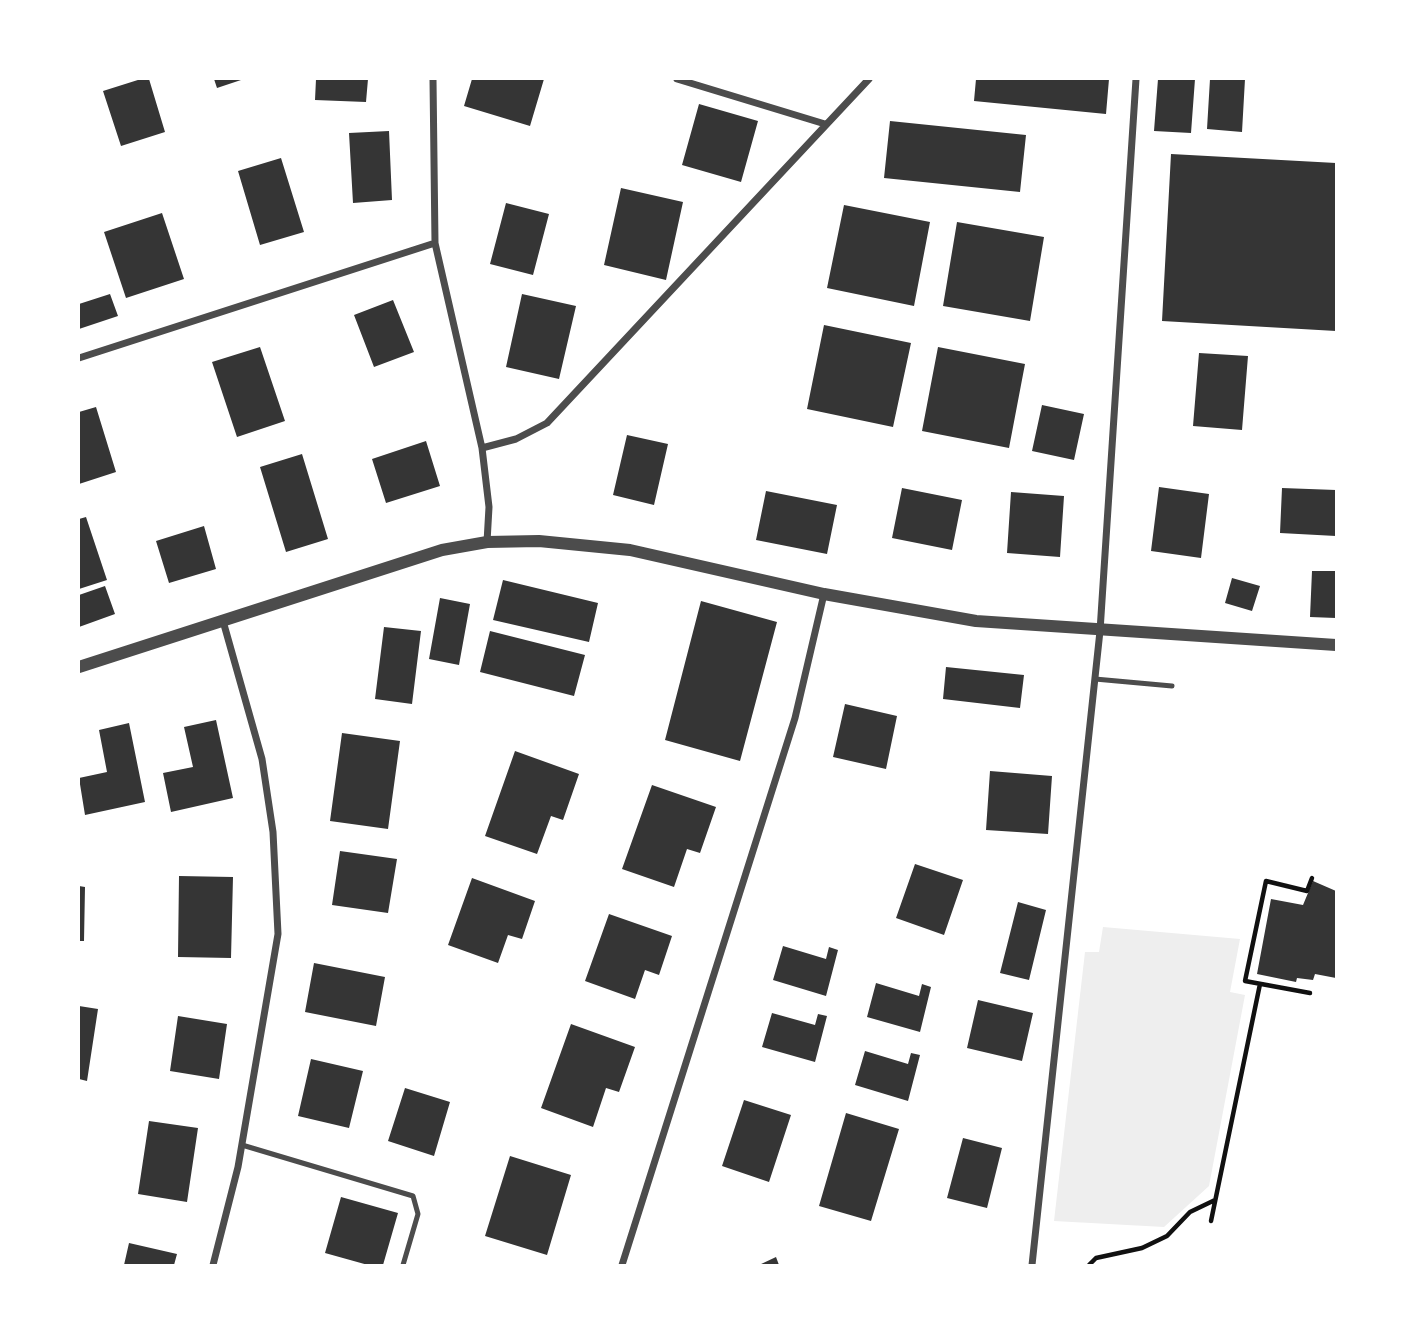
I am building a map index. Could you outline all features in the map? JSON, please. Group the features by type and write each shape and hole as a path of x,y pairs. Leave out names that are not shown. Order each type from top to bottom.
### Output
{"street":[{"path":"433,79 435,243 482,448 489,507 486,542"},
{"path":"677,79 825,124"},
{"path":"482,448 516,439 547,423 869,79"},
{"path":"1032,1265 1100,631 1136,79"},
{"path":"79,358 435,243"},
{"path":"79,667 409,559 486,542 561,542 630,550 824,594 976,621 1336,645"},
{"path":"622,1265 794,718 824,594"},
{"path":"213,1265 242,1145 278,934 273,832 262,760 223,621"}],"lane":[{"path":"1095,679 1172,686"},
{"path":"242,1145 413,1196 418,1214 403,1265"}],"path":[{"path":"1310,993 1245,981 1266,881 1307,891 1312,878"},
{"path":"1211,1221 1260,984"},
{"path":"1088,1265 1096,1258 1142,1248 1167,1236 1190,1212 1215,1200"}],"shaded area":[{"path":"1103,927 1240,939 1230,992 1245,995 1209,1186 1164,1227 1054,1221 1085,952 1099,952"}],"building":[{"path":"149,79 165,132 121,146 103,91"},
{"path":"214,79 244,79 217,88"},
{"path":"316,79 368,79 366,102 315,100"},
{"path":"472,79 544,79 530,126 464,106"},
{"path":"976,79 1109,79 1106,114 974,101"},
{"path":"1158,79 1195,79 1191,133 1154,131"},
{"path":"1210,79 1245,79 1242,132 1207,129"},
{"path":"699,104 758,121 741,182 682,165"},
{"path":"890,121 1026,135 1020,192 884,178"},
{"path":"389,131 392,200 353,203 349,133"},
{"path":"1171,154 1336,163 1336,331 1162,321"},
{"path":"281,158 304,232 260,245 238,171"},
{"path":"621,188 683,202 666,280 604,265"},
{"path":"506,203 549,214 533,275 490,264"},
{"path":"844,205 930,222 914,306 827,288"},
{"path":"162,213 184,279 126,298 104,232"},
{"path":"957,222 1044,237 1030,321 943,306"},
{"path":"110,294 118,316 79,329 79,304"},
{"path":"522,294 576,306 559,379 506,367"},
{"path":"393,300 414,352 374,367 354,315"},
{"path":"824,325 911,343 893,427 807,409"},
{"path":"260,347 285,421 237,437 212,362"},
{"path":"938,347 1025,364 1009,448 922,431"},
{"path":"1199,353 1248,356 1242,430 1193,426"},
{"path":"1042,405 1084,414 1074,460 1032,451"},
{"path":"96,407 116,472 79,484 79,412"},
{"path":"627,435 668,444 654,505 613,495"},
{"path":"426,441 440,486 386,503 372,459"},
{"path":"302,454 328,539 286,552 260,467"},
{"path":"1159,487 1209,494 1201,558 1151,551"},
{"path":"902,488 962,500 952,550 892,538"},
{"path":"1282,488 1336,490 1336,536 1280,533"},
{"path":"766,491 837,505 827,554 756,540"},
{"path":"1011,492 1064,496 1060,557 1007,553"},
{"path":"86,517 107,580 79,589 79,519"},
{"path":"204,526 216,569 169,583 156,541"},
{"path":"1312,571 1336,571 1336,618 1310,617"},
{"path":"1232,578 1260,586 1252,611 1225,603"},
{"path":"503,580 598,603 589,642 493,620"},
{"path":"105,586 115,614 79,627 79,595"},
{"path":"440,598 470,604 459,665 429,659"},
{"path":"701,601 777,622 740,761 665,740"},
{"path":"384,627 421,631 412,704 375,699"},
{"path":"490,631 585,655 574,696 480,672"},
{"path":"946,667 1024,675 1020,708 943,699"},
{"path":"845,704 897,716 886,769 833,757"},
{"path":"216,720 233,798 171,812 163,773 193,767 184,727"},
{"path":"129,723 145,802 85,815 79,778 107,772 99,730"},
{"path":"342,733 400,741 388,829 330,821"},
{"path":"515,751 579,774 563,820 551,816 537,854 485,836"},
{"path":"990,771 1052,776 1048,834 986,830"},
{"path":"652,785 716,807 700,853 687,849 674,887 622,869"},
{"path":"340,851 397,859 388,913 332,905"},
{"path":"915,864 963,880 944,935 896,918"},
{"path":"179,876 233,877 231,958 178,957"},
{"path":"472,878 535,901 522,939 508,935 498,963 448,945"},
{"path":"1313,881 1336,891 1336,978 1315,974 1313,980 1297,978 1296,982 1257,974 1271,899 1303,905"},
{"path":"79,886 85,887 84,941 79,941"},
{"path":"1018,902 1046,910 1029,980 1000,973"},
{"path":"609,914 672,936 659,975 645,970 635,999 585,981"},
{"path":"783,946 826,959 829,947 838,950 826,996 773,980"},
{"path":"314,963 385,977 376,1026 305,1012"},
{"path":"876,983 919,996 922,984 931,987 920,1032 867,1017"},
{"path":"978,1000 1033,1013 1022,1061 967,1048"},
{"path":"79,1006 98,1009 87,1081 79,1079"},
{"path":"772,1013 815,1025 818,1014 827,1016 815,1062 762,1047"},
{"path":"178,1016 227,1024 219,1079 170,1071"},
{"path":"571,1024 635,1047 619,1092 606,1088 593,1127 541,1108"},
{"path":"865,1051 908,1064 911,1053 920,1055 908,1101 855,1085"},
{"path":"311,1059 363,1071 349,1128 298,1116"},
{"path":"405,1088 450,1102 434,1156 388,1141"},
{"path":"744,1100 791,1115 769,1182 722,1166"},
{"path":"846,1113 899,1129 871,1221 819,1206"},
{"path":"149,1121 198,1128 187,1202 138,1194"},
{"path":"963,1138 1002,1148 987,1208 947,1198"},
{"path":"510,1156 571,1175 547,1255 485,1236"},
{"path":"341,1197 398,1213 383,1265 368,1265 325,1253"},
{"path":"129,1243 177,1254 174,1265 124,1265"},
{"path":"776,1257 779,1265 759,1265"}]}
